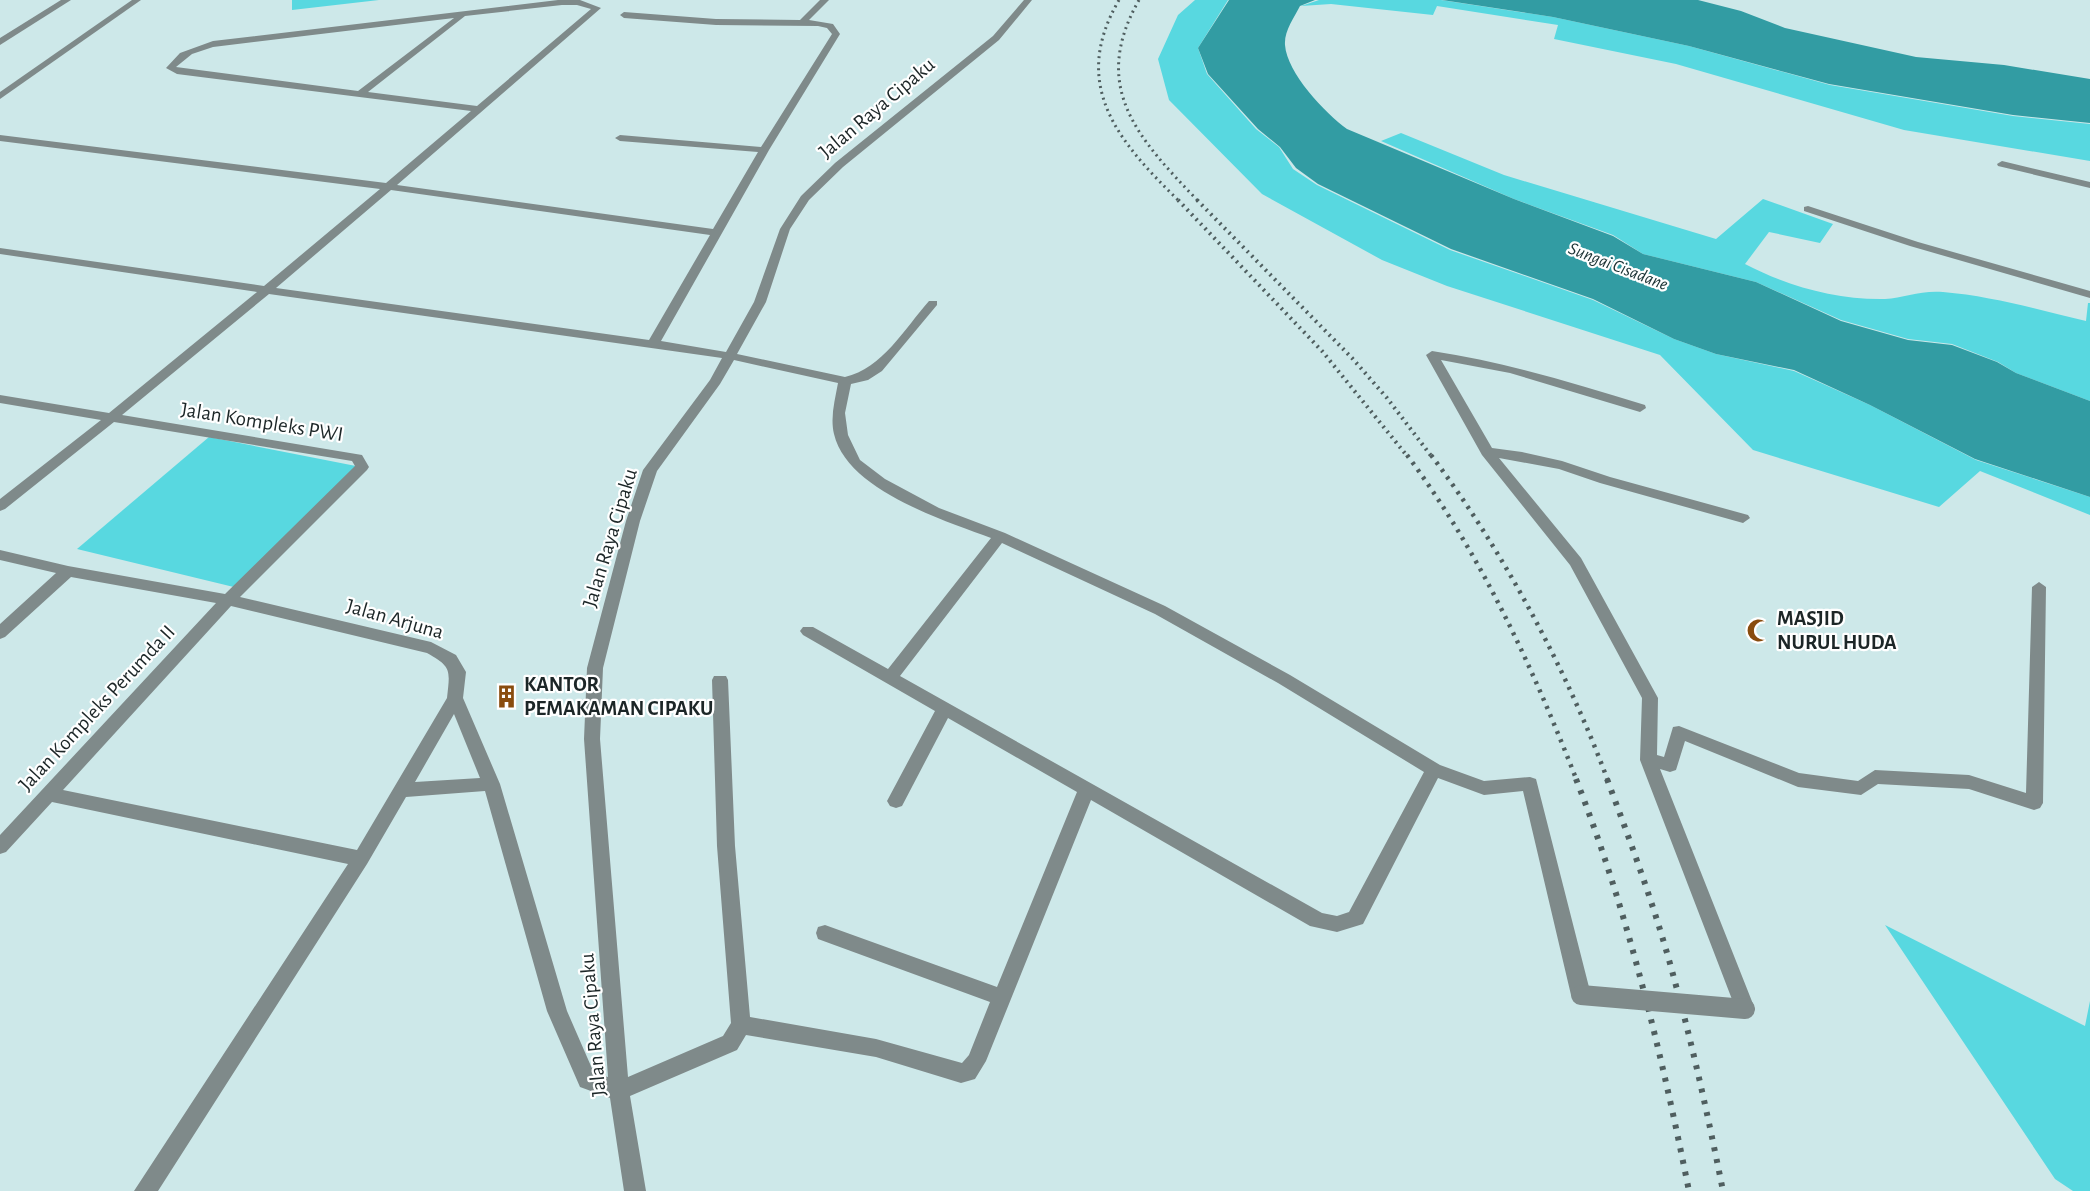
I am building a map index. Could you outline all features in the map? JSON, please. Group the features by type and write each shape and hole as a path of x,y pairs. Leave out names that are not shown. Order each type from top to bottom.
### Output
{"street":[{"path":"0,42 67,0"},
{"path":"0,96 137,0"},
{"path":"801,24 825,0"},
{"name":"Jalan Raya Cipaku","path":"635,1191 619,1091 592,739 595,668 633,521 650,470 716,381 760,302 785,229 805,198 839,165 996,38 1028,0"},
{"path":"0,506 112,419 267,291 391,187 597,8 578,2 562,2 203,45 171,66 177,71 480,109"},
{"path":"624,15 716,22 830,26 835,30 835,38 764,150 653,344"},
{"path":"361,93 460,16"},
{"path":"0,138 391,187 716,233"},
{"path":"620,138 764,150"},
{"path":"2002,164 2090,185"},
{"path":"1808,209 1914,244 2090,295"},
{"path":"0,251 267,291 653,344 731,356 845,381 864,377 878,368 933,303"},
{"path":"845,381 839,413 842,435 855,463 880,482 934,511 1000,536 1124,592 1196,629 1284,679 1434,770 1484,788 1530,784 1581,995 1745,1009 1648,760 1650,698 1576,562 1487,452 1432,355 1472,360 1528,372 1640,408"},
{"name":"Jalan Kompleks PWI","path":"0,399 357,458 362,467 228,600"},
{"path":"1487,452 1522,456 1562,465 1605,480 1743,518"},
{"path":"890,677 1000,536"},
{"name":"Jalan Arjuna","path":"0,555 68,571 228,600 431,648 450,659 458,672 455,698 491,784 557,1011 587,1080 619,1091"},
{"path":"0,633 68,571"},
{"path":"1648,760 1670,765 1679,732 1798,780 1861,789 1875,777 1969,782 2034,803 2039,587"},
{"name":"Jalan Kompleks Perumda II","path":"0,847 228,600"},
{"path":"808,631 1317,920 1332,925 1346,924 1356,918 1434,770"},
{"path":"619,1091 730,1043 741,1025 726,846 720,680"},
{"path":"145,1191 361,859 455,698"},
{"path":"896,801 944,710"},
{"path":"401,790 491,784"},
{"path":"741,1025 876,1048 961,1073 968,1072 976,1061 1087,790"},
{"path":"48,794 361,859"},
{"path":"825,933 1001,997"}],"shaded area":[{"path":"292,0 379,0 292,10"},
{"path":"1195,0 1228,0 1198,48 1207,74 1256,129 1279,147 1293,169 1317,185 1450,250 1593,300 1674,339 1716,354 1794,371 1870,405 1976,460 2090,497 2090,515 1980,471 1939,507 1753,450 1660,355 1447,286 1382,260 1262,194 1169,100 1158,59 1178,15"},
{"path":"1319,0 1441,0 1553,17 1689,46 1830,85 2013,116 2090,124 2090,161 1904,130 1676,64 1554,39 1558,25 1437,6 1433,15 1331,4 1301,6"},
{"path":"1401,133 1504,175 1716,239 1763,199 1833,224 1820,243 1769,232 1745,264 1778,279 1812,290 1867,299 1885,299 1935,292 1961,294 2086,321 2088,303 2090,303 2090,401 2016,373 1998,362 1952,344 1908,339 1841,320 1756,282 1643,254 1613,235 1514,199 1381,141"},
{"path":"209,437 361,467 242,589 77,549"},
{"path":"1885,925 2085,1026 2090,1001 2090,1191 2073,1191 2055,1179"}],"water":[{"name":"Sungai Cisadane","path":"1229,0 1315,0 1300,6 1290,25 1285,40 1287,56 1308,92 1347,129 1514,199 1613,236 1643,254 1756,282 1841,321 1908,340 1952,345 1997,362 2016,373 2090,401 2090,497 1975,459 1870,405 1794,370 1716,354 1674,339 1593,299 1451,249 1318,184 1296,168 1280,147 1258,129 1208,74 1198,48"},
{"path":"1442,0 1698,0 1741,11 1785,28 1916,57 2004,65 2090,79 2090,123 2013,115 1829,84 1689,46 1553,17"}],"railway":[{"path":"1119,0 1105,31 1099,59 1100,86 1108,111 1121,134 1138,157 1178,200"},
{"path":"1139,0 1125,31 1119,60 1120,86 1128,110 1140,134 1199,202"},
{"path":"1178,200 1322,351 1408,457"},
{"path":"1197,200 1352,358 1387,398 1432,457"},
{"path":"1407,455 1458,532 1503,612 1542,695 1577,781"},
{"path":"1431,455 1483,530 1531,612 1573,696 1608,781"},
{"path":"1576,779 1612,880 1642,982 1689,1191"},
{"path":"1607,779 1644,880 1668,956 1695,1060 1723,1191"}],"place":[{"name":"MASJID NURUL HUDA","path":"1759,630"},
{"name":"KANTOR PEMAKAMAN CIPAKU","path":"506,696"}]}
